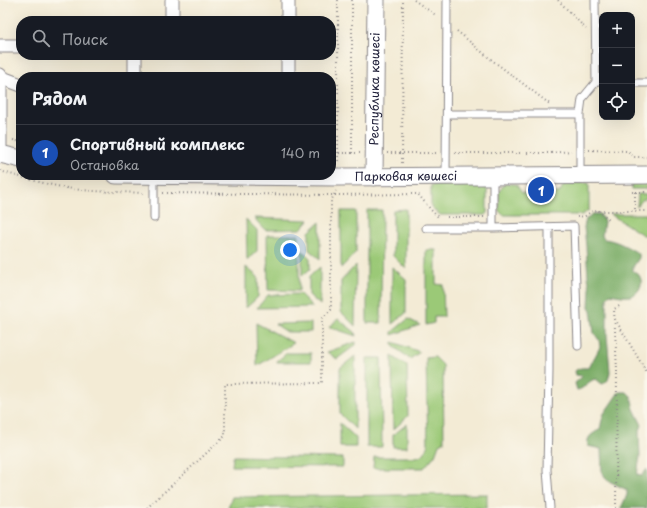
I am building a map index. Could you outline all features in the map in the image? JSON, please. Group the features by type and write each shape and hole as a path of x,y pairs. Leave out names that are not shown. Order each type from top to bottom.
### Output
{"street":[{"path":"172,0 172,16"},
{"path":"288,0 288,16"},
{"name":"Республика көшесі","path":"374,177 376,0"},
{"path":"0,46 16,46"},
{"path":"135,60 135,72"},
{"path":"288,60 288,72"},
{"path":"16,83 0,76 0,155 16,159"},
{"name":"Парковая көшесі","path":"336,177 647,175"}],"lane":[{"path":"446,176 447,0"},
{"path":"580,176 580,114 582,99 599,82 595,0"},
{"path":"635,83 647,83"},
{"path":"447,114 580,114"},
{"path":"493,176 493,228"},
{"path":"154,180 154,218"},
{"path":"426,228 574,226 578,346"},
{"path":"549,227 550,371 547,470 550,508"}],"path":[{"path":"336,153 338,153 338,0"},
{"path":"352,0 352,153"},
{"path":"403,0 402,153 550,153 580,150 628,150 633,157 647,157"},
{"path":"414,0 447,22 488,57 542,97 561,114"},
{"path":"558,0 596,38"},
{"path":"147,508 225,436 225,384 322,383 322,318 330,310 331,201 338,185"},
{"path":"632,192 647,192"},
{"path":"635,192 635,211"},
{"path":"304,194 418,194 430,210 438,217 493,217"},
{"path":"597,210 610,220"},
{"path":"570,217 584,216 597,210 647,211"},
{"path":"616,508 617,370 614,309 621,305"},
{"path":"615,318 647,373"}],"green space":[{"path":"565,183 589,183 589,210 582,215 503,215 499,211 499,192 504,184 516,184 522,193 559,193"},
{"path":"632,183 647,183 647,189 632,189"},
{"path":"431,185 482,185 487,188 487,213 485,215 440,215 431,207"},
{"path":"638,194 647,194 647,198 642,200 637,207"},
{"path":"406,209 406,269 393,256 393,210"},
{"path":"367,210 382,210 381,323 367,323"},
{"path":"341,211 356,211 356,252 341,268"},
{"path":"592,214 600,214 604,221 602,236 604,239 622,244 639,254 639,258 633,267 633,271 639,275 641,286 636,294 630,296 610,294 607,297 607,335 610,372 608,380 602,384 596,379 577,390 575,383 583,376 576,375 575,371 580,368 589,368 600,347 599,340 594,333 591,310 589,307 590,289 584,227 586,219"},
{"path":"610,214 647,214 647,235 643,235"},
{"path":"254,218 309,220 301,229 265,230"},
{"path":"246,219 257,230 257,251 247,260"},
{"path":"320,222 320,259 309,250 309,232"},
{"path":"267,235 299,235 299,291 268,290"},
{"path":"302,250 310,258 310,269 302,276"},
{"path":"426,250 436,250 436,284 443,285 444,317 434,317 434,323 426,325"},
{"path":"356,265 355,326 341,312 341,281"},
{"path":"246,267 258,277 258,297 246,308"},
{"path":"320,267 320,305 309,295 309,277"},
{"path":"392,267 406,279 406,313 392,324"},
{"path":"300,294 313,307 257,308 268,295"},
{"path":"338,319 355,332 356,336 329,327"},
{"path":"408,319 420,325 392,335 392,332"},
{"path":"256,323 294,343 257,366"},
{"path":"311,323 311,332 287,332 275,324"},
{"path":"356,342 356,345 337,359 327,352"},
{"path":"393,342 420,352 410,359 393,346"},
{"path":"287,353 311,353 311,362 276,362"},
{"path":"355,356 355,429 340,414 340,368"},
{"path":"392,356 407,366 408,416 393,430"},
{"path":"435,357 443,365 444,442 439,444 435,455 424,468 373,468 374,457 416,457 423,455 428,447 426,358"},
{"path":"367,358 381,358 382,447 367,447"},
{"path":"619,392 627,392 631,396 634,409 642,425 639,433 640,456 637,475 642,476 647,469 647,508 621,508 627,495 627,490 607,480 602,472 601,449 588,446 589,438 600,429 603,415"},
{"path":"340,423 356,438 356,447 340,447"},
{"path":"407,424 407,447 393,447 393,435"},
{"path":"234,456 343,458 343,467 232,466"},
{"path":"487,494 487,508 228,508 232,497"}],"place":[{"name":"Спортивный комплекс","path":"541,190"}]}
